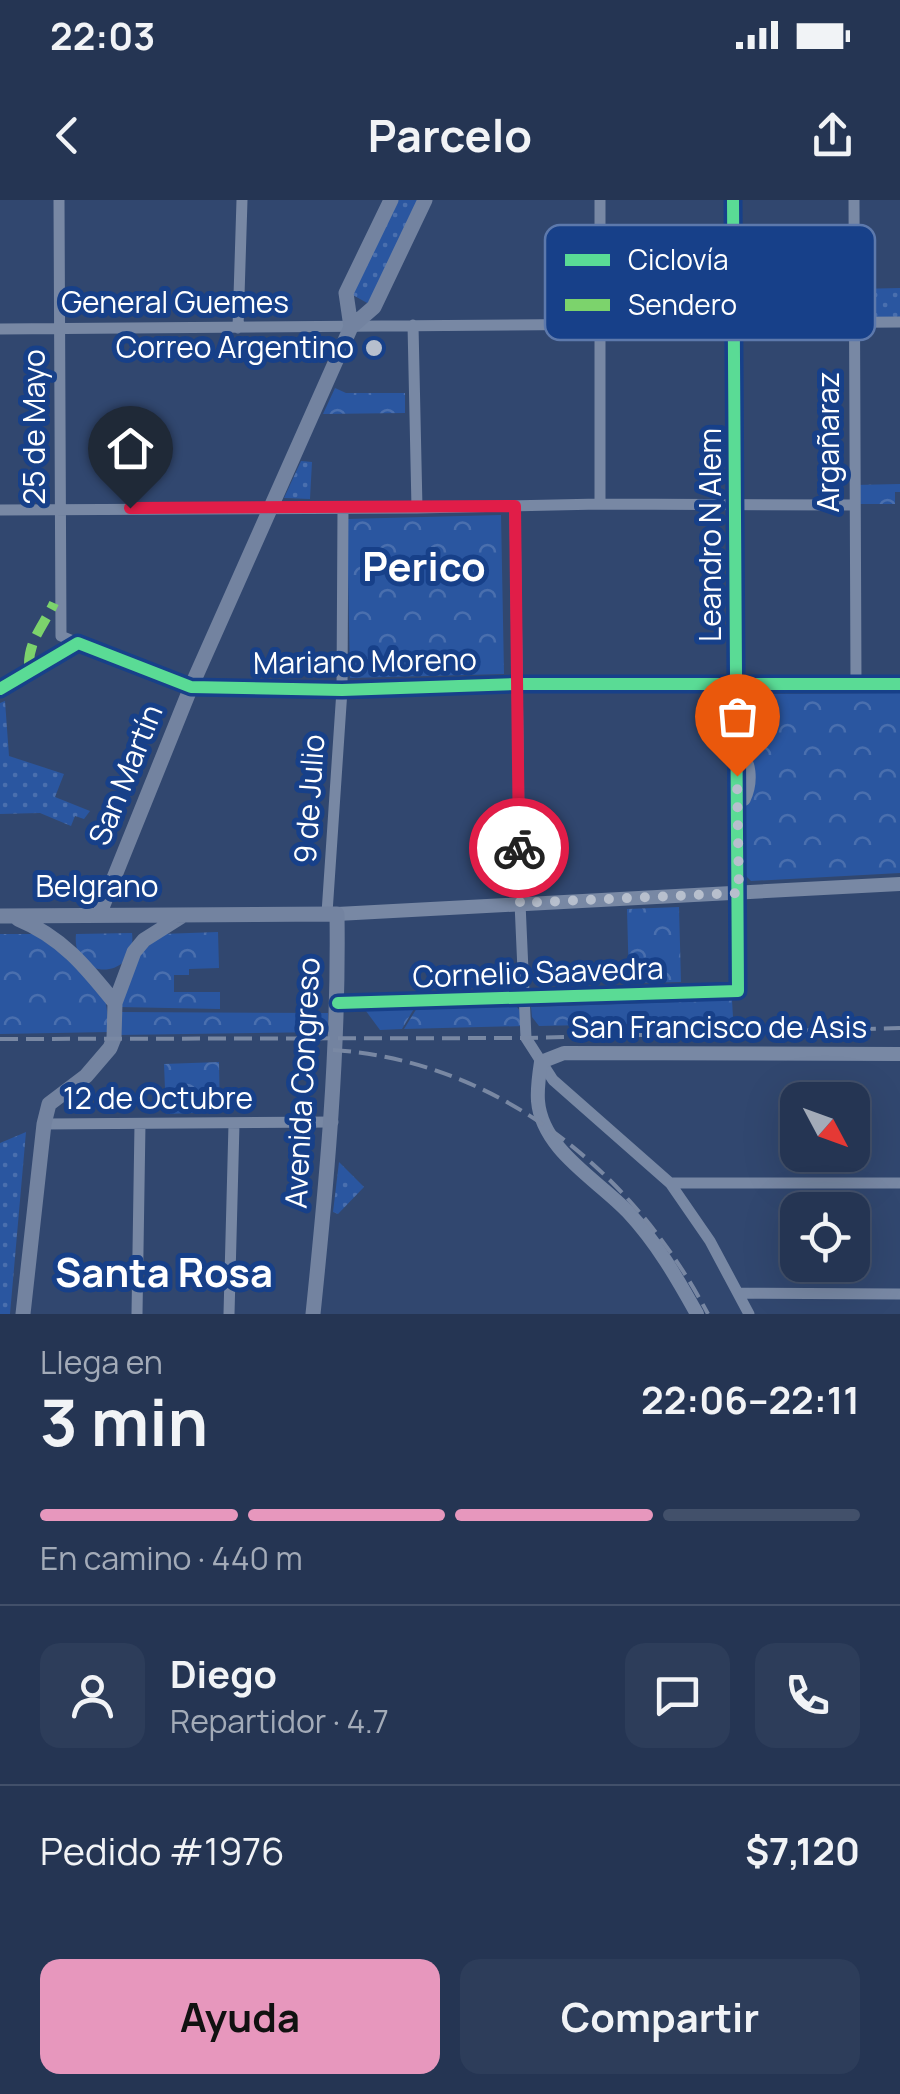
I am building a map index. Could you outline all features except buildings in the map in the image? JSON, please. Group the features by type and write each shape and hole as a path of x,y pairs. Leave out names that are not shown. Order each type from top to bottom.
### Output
{"main road":[{"path":"351,326 346,293 391,200"},
{"name":"San Martín","path":"94,915 190,687 351,326 374,308 425,200"},
{"name":"Belgrano","path":"131,957 144,940 185,914"},
{"name":"Belgrano","path":"5,916 332,914"},
{"name":"Avenida Congreso","path":"313,1314 333,1122 338,1003 332,914"},
{"path":"75,940 94,915"},
{"path":"23,1314 44,1124 50,1104 86,1076 114,1038 115,1003 131,957 132,927 119,915"},
{"name":"Belgrano","path":"5,916 75,940 86,968 115,1003"},
{"path":"86,968 112,972 131,957"}],"street":[{"name":"25 de Mayo","path":"59,200 62,651"},
{"path":"238,328 242,200"},
{"path":"600,200 600,225"},
{"name":"Leandro N Alem","path":"733,200 734,225"},
{"name":"Argañaraz","path":"854,200 854,225"},
{"path":"348,306 365,313"},
{"name":"General Guemes","path":"0,329 545,323"},
{"path":"413,325 417,508"},
{"path":"600,504 601,340"},
{"name":"Leandro N Alem","path":"736,340 738,991"},
{"name":"Argañaraz","path":"853,340 856,683"},
{"path":"0,510 854,505"},
{"path":"515,506 522,1000 526,1038 553,1080 670,1182 749,1314"},
{"name":"9 de Julio","path":"332,914 342,690 343,508"},
{"path":"60,636 190,687"},
{"path":"0,689 78,643"},
{"name":"Mariano Moreno","path":"190,687 342,690 518,684 900,684"},
{"path":"332,914 900,884"},
{"name":"Cornelio Saavedra","path":"338,1003 738,991"},
{"name":"San Francisco de Asis","path":"540,1062 564,1053 900,1054"},
{"path":"540,1062 538,1105 545,1125 566,1156 627,1210 661,1250 697,1314"},
{"name":"12 de Octubre","path":"44,1124 333,1122"},
{"path":"137,1314 140,1124"},
{"path":"229,1314 234,1124"},
{"path":"670,1182 900,1183"},
{"path":"740,1294 900,1294"}],"green space":[{"path":"396,200 420,200 369,304 351,294"},
{"path":"900,288 900,317 875,318 875,289"},
{"path":"335,388 346,393 405,393 405,413 323,414"},
{"path":"301,461 312,462 310,499 284,498"},
{"path":"900,484 895,504 855,504 854,485"},
{"path":"501,515 504,674 350,678 347,519"},
{"path":"900,693 900,873 751,881 743,873 740,703 746,694"},
{"path":"5,701 9,756 64,774 55,797 90,811 84,819 75,816 71,826 40,813 0,814 0,703"},
{"path":"679,907 681,982 629,983 627,909"},
{"path":"218,932 219,968 189,969 189,975 174,975 174,992 220,992 220,1009 118,1007 131,963 161,934"},
{"path":"132,933 131,949 116,967 93,967 83,961 77,950 76,934"},
{"path":"0,934 33,934 47,940 69,959 105,997 110,1032 0,1034"},
{"path":"732,1000 733,1017 727,1022 539,1026 531,1007"},
{"path":"363,1007 415,1007 402,1029 380,1030"},
{"path":"517,1007 527,1020 524,1026 404,1029 417,1008"},
{"path":"117,1012 328,1013 328,1032 117,1035"},
{"path":"219,1062 220,1112 166,1114 164,1064"},
{"path":"26,1132 10,1314 0,1314 0,1143"},
{"path":"339,1162 364,1187 338,1214 333,1212"}],"railway":[{"path":"0,1039 526,1038 900,1028"},
{"path":"333,1050 393,1059 451,1076 504,1101 554,1132 600,1171 641,1214 677,1262 708,1314"}],"marked path":[{"path":"29,664 34,640 54,603"}],"cycle path":[{"path":"733,200 733,225"},
{"path":"338,1003 738,991 734,340"},
{"path":"0,689 78,643 191,687 342,690 518,684 900,684"}],"way so far":[{"path":"519,848 520,903 739,893 737,776"}],"place":[{"name":"Correo Argentino","path":"374,348"}],"district":[{"name":"Perico","path":"424,567"},
{"name":"Santa Rosa","path":"164,1273"}],"route":[{"path":"130,508 515,506 519,848"}]}
